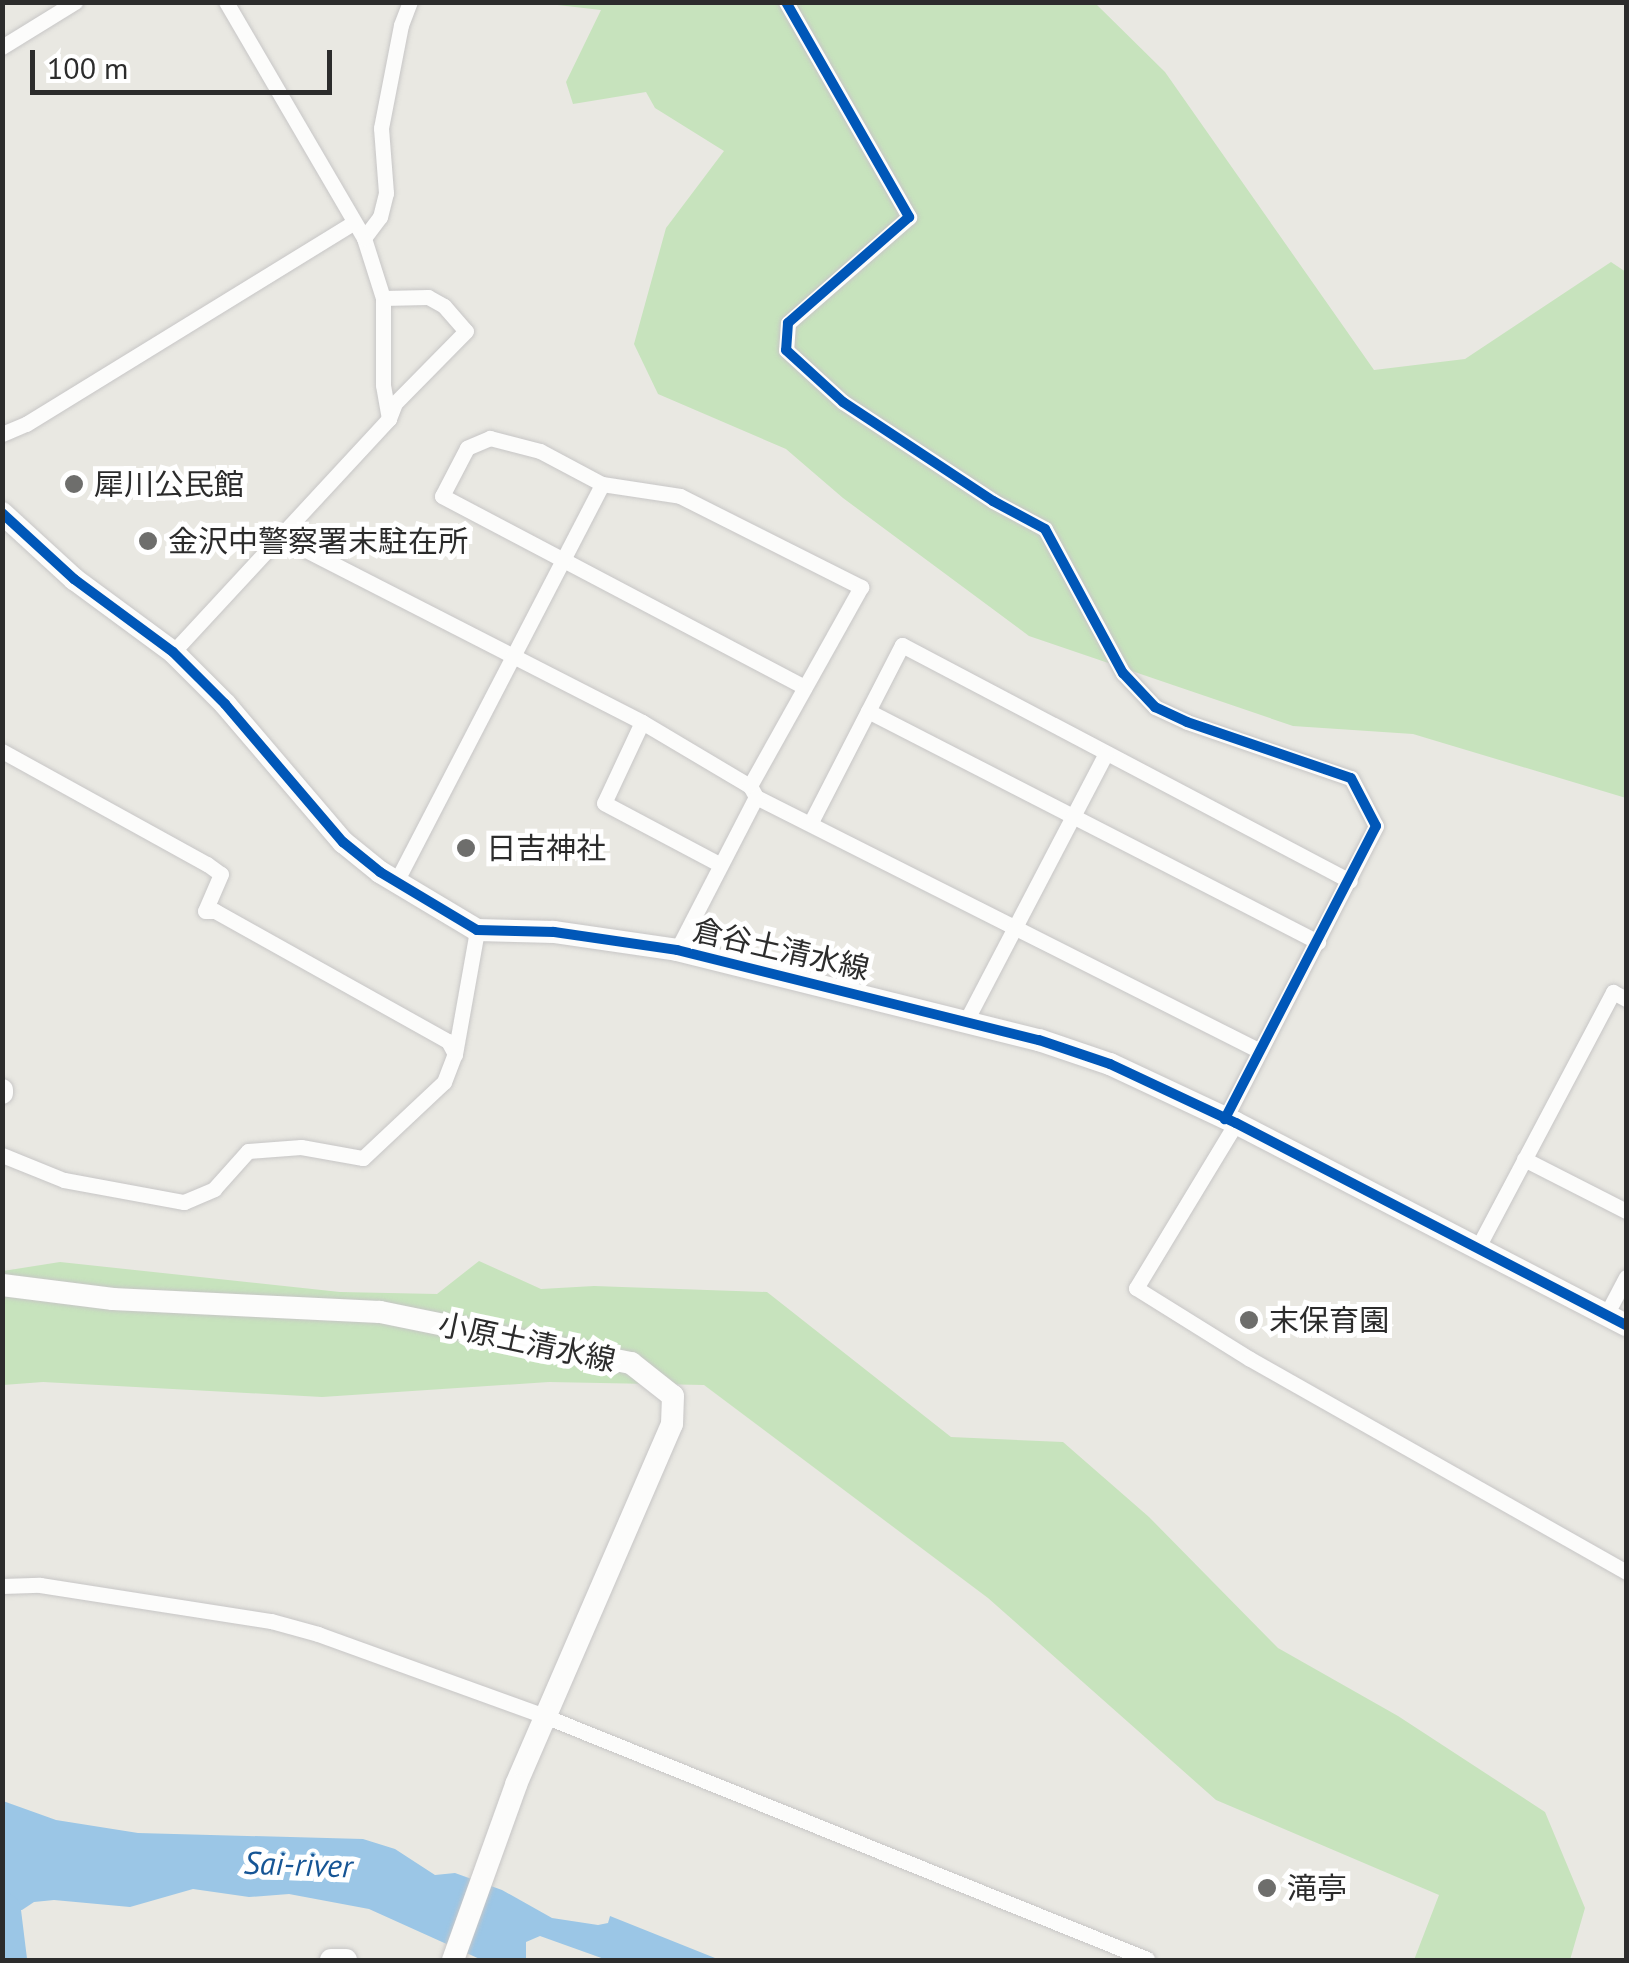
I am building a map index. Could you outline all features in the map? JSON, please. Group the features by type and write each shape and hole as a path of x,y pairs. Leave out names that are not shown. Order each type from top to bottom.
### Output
{"main road":[{"name":"倉谷土清水線","path":"5,525 173,652 225,704 343,842 396,882 477,930 554,932 677,950 967,1019 1110,1064 1230,1121 1616,1320"},
{"name":"小原土清水線","path":"2,1285 113,1299 380,1312 631,1363 673,1396 672,1424 516,1785 453,1960"},
{"path":"331,1960 346,1960"}],"street":[{"path":"2,46 75,2"},
{"path":"226,2 364,238 383,298 383,385 389,420"},
{"path":"364,238 380,217 386,194 381,128 401,24 410,2"},
{"path":"786,2 909,217 788,323 786,350 843,402 993,501 1045,529 1123,673 1155,706 1187,722 1351,778 1376,826 1260,1051 1230,1121 1136,1288 1329,1405 1626,1572"},
{"path":"2,434 26,424 354,222"},
{"path":"173,652 389,420 395,403 466,331 444,306 428,297 383,298"},
{"path":"677,950 805,687 861,587 680,496 602,484 540,451 490,438 467,448 442,496 805,687"},
{"path":"396,882 602,484"},
{"path":"286,532 306,550 642,722 811,822 1260,1051"},
{"path":"811,822 902,645 1350,880"},
{"path":"868,711 1318,942"},
{"path":"642,722 604,803 721,865"},
{"path":"2,752 208,864 221,874 205,911 215,912 448,1041 455,1054"},
{"path":"967,1019 1106,753"},
{"path":"2,1155 64,1180 184,1202 214,1189 248,1151 302,1147 363,1158 444,1082 455,1054 477,930"},
{"path":"1476,1248 1612,992 1626,999"},
{"path":"1524,1159 1626,1210"},
{"path":"1616,1320 1626,1277"},
{"path":"2,1586 40,1585 271,1621 318,1634 546,1718 1147,1959"}],"green space":[{"path":"540,3 1095,3 1165,72 1374,370 1465,359 1611,262 1626,272 1626,798 1413,734 1293,726 1029,636 843,498 786,449 658,394 634,344 666,228 724,151 655,108 646,92 573,104 566,82 601,10"},
{"path":"479,1261 541,1289 594,1286 767,1292 951,1437 1063,1442 1149,1517 1278,1648 1398,1716 1545,1812 1585,1908 1570,1960 1414,1960 1439,1895 1216,1800 988,1598 704,1385 549,1382 322,1397 43,1382 3,1385 3,1271 60,1262 340,1292 437,1294"}],"water":[{"name":"Sai-river","path":"3,1801 56,1820 138,1833 363,1839 395,1849 435,1875 455,1873 502,1890 552,1918 598,1925 608,1923 610,1916 720,1960 607,1960 540,1936 526,1942 526,1960 482,1960 369,1909 289,1894 249,1897 193,1889 130,1907 54,1900 34,1902 22,1910 3,1910"}],"waterway":[{"path":"2,1911 8,1960"}],"cycle path":[{"path":"786,2 909,217 788,323 786,350 843,402 993,501 1045,529 1123,673 1155,707 1187,722 1351,778 1376,826 1225,1119"},
{"path":"2,513 74,579 173,652 225,704 343,842 380,872 477,930 554,932 677,950 1039,1040 1110,1064 1236,1123 1626,1325"}],"place":[{"name":"犀川公民館","path":"74,484"},
{"name":"金沢中警察署末駐在所","path":"148,541"},
{"name":"日吉神社","path":"466,848"},
{"name":"末保育園","path":"1249,1320"},
{"name":"滝亭","path":"1267,1888"}]}
